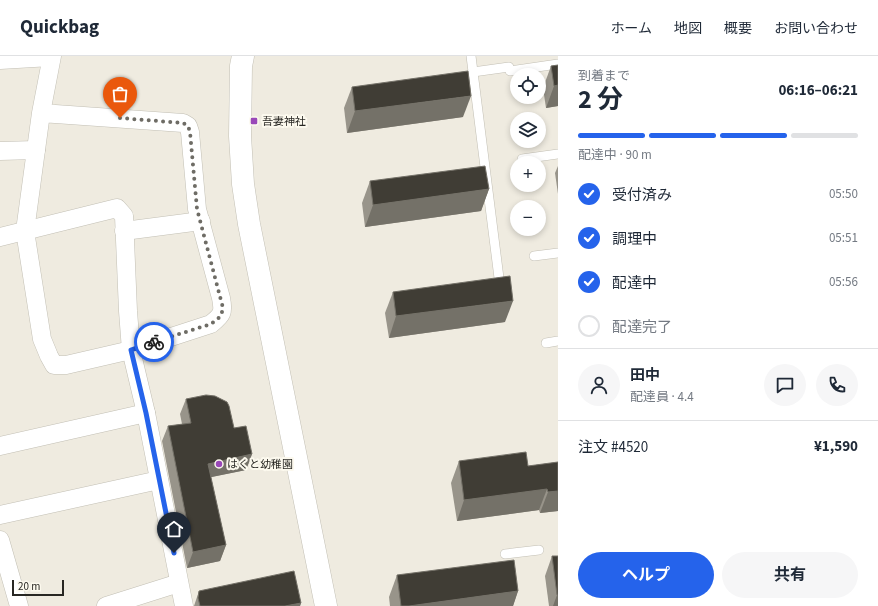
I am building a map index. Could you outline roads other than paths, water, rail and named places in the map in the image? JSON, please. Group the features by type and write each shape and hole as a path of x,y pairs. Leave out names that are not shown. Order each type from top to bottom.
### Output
{"street":[{"path":"243,56 241,66 240,136 244,190 249,224 326,606"},
{"path":"0,60 51,57 41,113 25,231 42,339 54,365 66,365 131,350 211,324 221,316 223,308 221,298 197,209 190,132 188,126 183,123 41,113"},
{"path":"0,151 36,150"},
{"path":"0,237 117,208 124,216 131,350 146,413 184,606"},
{"path":"124,231 201,221"},
{"path":"0,446 146,413"},
{"path":"0,515 159,480"},
{"path":"0,540 3,562 18,606"},
{"path":"106,606 179,583"}],"lane":[{"path":"471,56 471,76 499,278"},
{"path":"471,76 510,69 558,64"},
{"path":"544,156 558,154"},
{"path":"534,256 558,253"},
{"path":"546,343 558,341"},
{"path":"505,554 539,550"}],"place":[{"name":"吾妻神社","path":"254,121"},
{"name":"はくと幼稚園","path":"219,464"}]}
